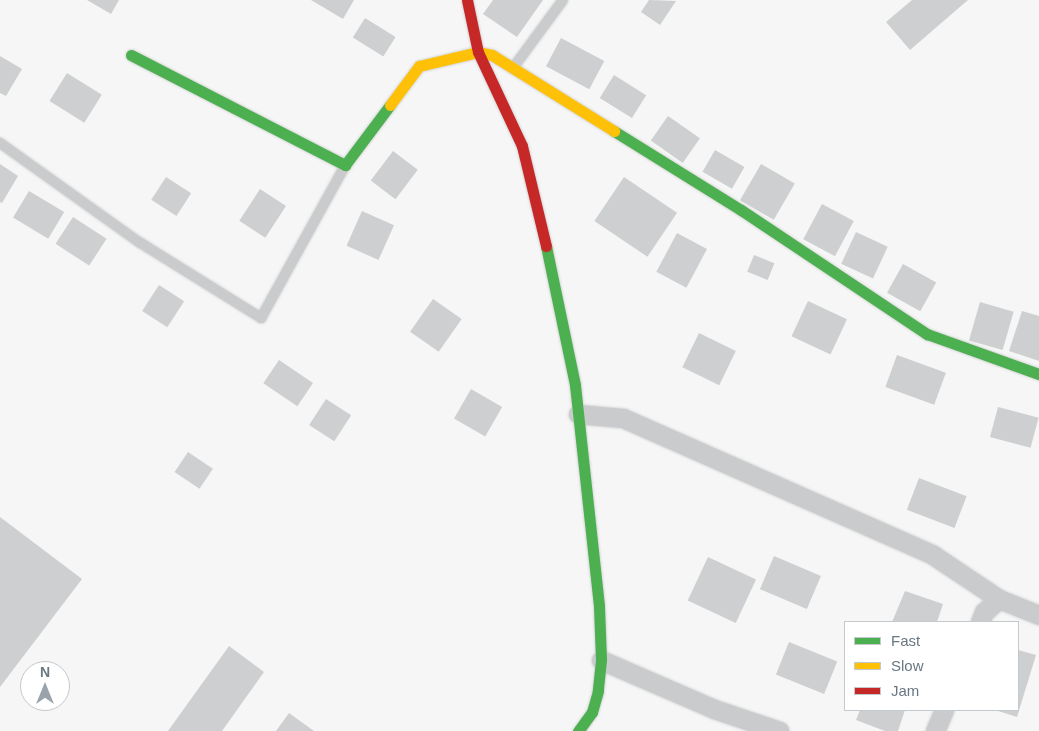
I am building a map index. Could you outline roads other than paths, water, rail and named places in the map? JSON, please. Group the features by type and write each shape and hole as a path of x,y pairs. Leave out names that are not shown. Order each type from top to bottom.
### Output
{"street":[{"path":"466,0 478,52 522,146 535,192 564,324 578,414 599,607 601,660 598,691 592,712 578,731"},
{"path":"131,55 345,165 418,66 478,52 492,55 742,210 927,334 1039,374"},
{"path":"578,414 623,418 660,434 933,555 999,599 1039,615"},
{"path":"980,621 984,612 999,599"},
{"path":"601,660 714,709 779,731"},
{"path":"935,731 944,711"}],"lane":[{"path":"513,68 563,0"},
{"path":"0,142 139,242 261,318 345,165"}]}
